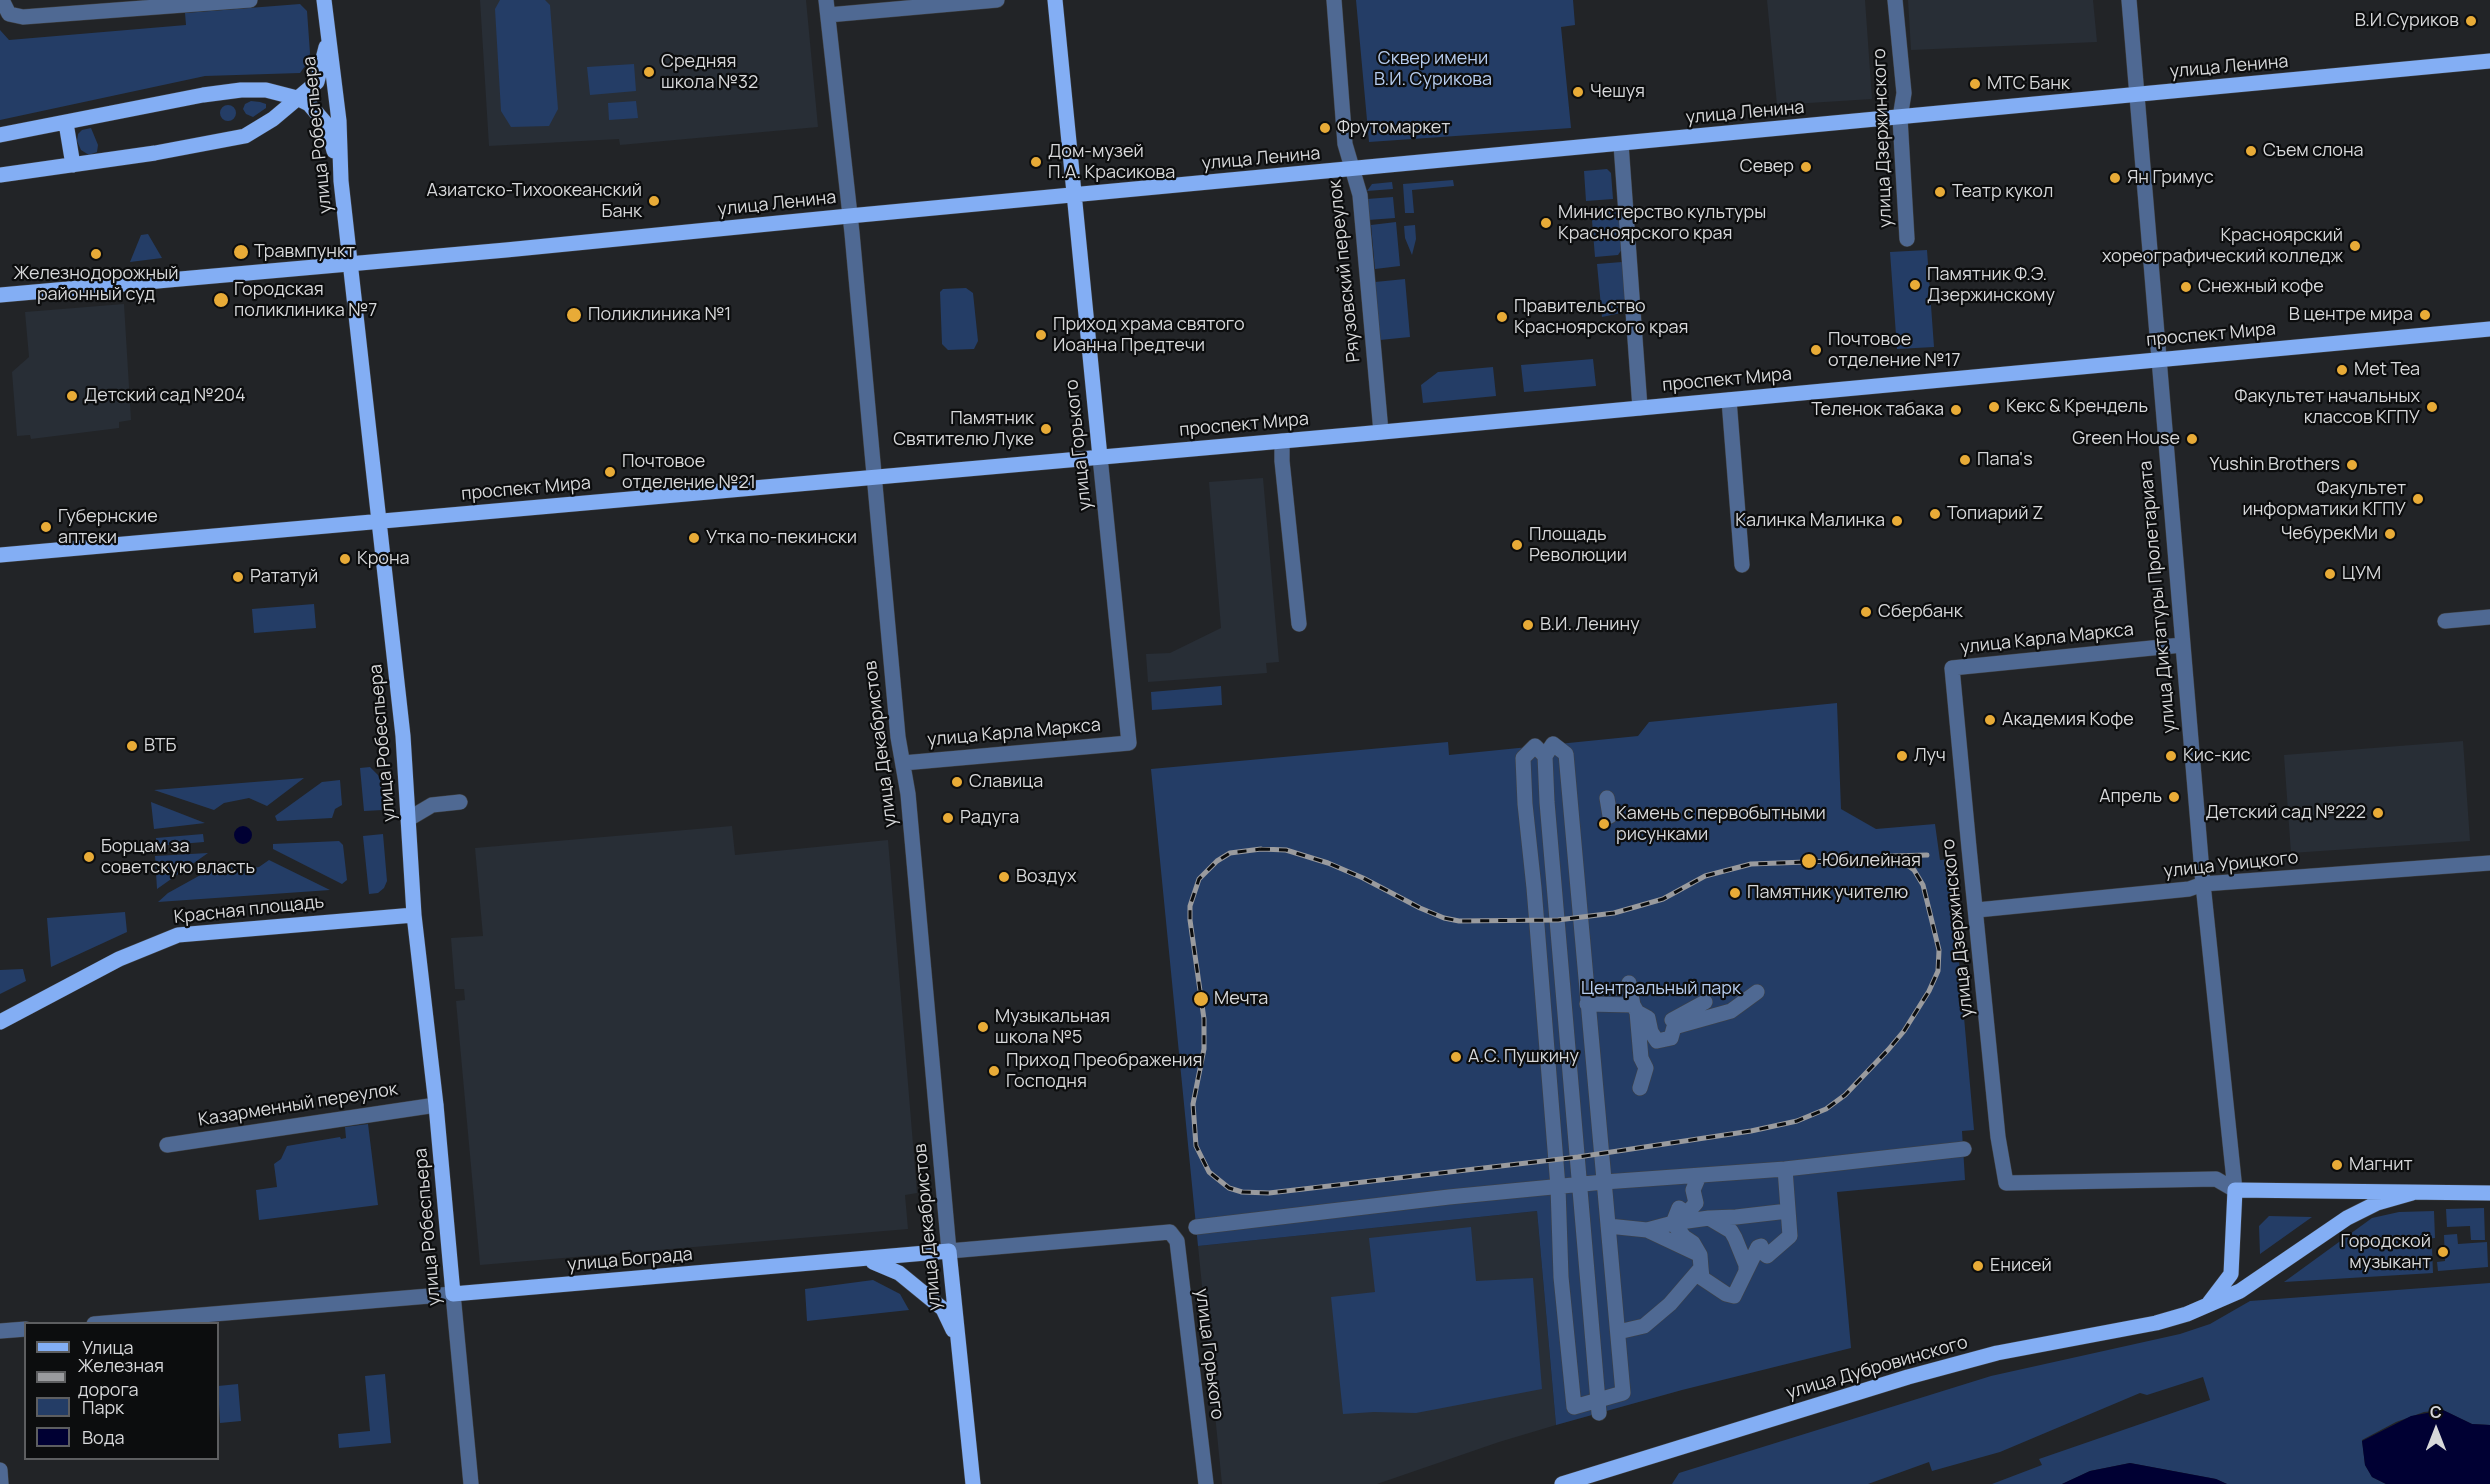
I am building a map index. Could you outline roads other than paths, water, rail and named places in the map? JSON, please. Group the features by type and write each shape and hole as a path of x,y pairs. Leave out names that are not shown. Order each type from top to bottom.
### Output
{"main road":[{"name":"улица Робеспьера","path":"324,0 339,121 341,181 380,522 410,818 414,915 436,1105 453,1294"},
{"name":"улица Горького","path":"1055,0 1100,458"},
{"path":"8,174 212,143 245,135 273,119 317,82 323,64 327,35"},
{"name":"улица Ленина","path":"0,295 623,239 2490,62"},
{"path":"4,135 240,90 266,90 297,98 309,104 327,125 341,181"},
{"path":"66,123 73,165"},
{"name":"проспект Мира","path":"0,555 1100,458 2490,328"},
{"name":"Красная площадь","path":"0,1022 118,959 178,934 414,915"},
{"path":"2207,1305 2231,1274 2235,1190"},
{"name":"улица Дубровинского","path":"2235,1190 2490,1193"},
{"name":"улица Дубровинского","path":"1562,1484 1908,1377 1997,1353 2156,1323 2240,1291 2347,1218 2377,1203 2412,1193"},
{"name":"улица Бограда","path":"453,1294 949,1251"},
{"name":"улица Декабристов","path":"949,1251 973,1484"},
{"path":"863,1260 885,1266 899,1273 943,1309 958,1340"}],"street":[{"path":"2,0 9,14 23,17 250,0"},
{"path":"827,8 998,0"},
{"name":"Ряузовский переулок","path":"1334,0 1345,144 1360,195 1381,432"},
{"name":"улица Дзержинского","path":"1895,0 1904,93 1900,118 1907,239"},
{"name":"улица Диктатуры Пролетариата","path":"2129,0 2136,76 2135,95 2203,884 2235,1190"},
{"name":"улица Декабристов","path":"827,8 898,737 903,763 921,938 949,1251"},
{"path":"1621,144 1640,408"},
{"path":"1729,400 1742,565"},
{"path":"1282,441 1281,461 1299,624"},
{"name":"улица Горького","path":"1100,458 1129,743"},
{"path":"2445,621 2490,617"},
{"name":"улица Карла Маркса","path":"1952,668 2182,645"},
{"name":"улица Дзержинского","path":"1952,668 1998,1137 2006,1183"},
{"name":"улица Карла Маркса","path":"903,763 1129,743"},
{"path":"1545,756 1535,746 1524,758 1525,804 1558,1187 1561,1277 1574,1407 1598,1406 1623,1393 1566,754 1553,744 1545,756 1547,802 1598,1406"},
{"path":"1606,798 1610,816"},
{"path":"410,818 432,805 460,802"},
{"name":"улица Урицкого","path":"1977,910 2189,889 2203,884 2490,863"},
{"path":"1629,983 1640,1012 1657,1041"},
{"path":"1673,1023 1701,1009 1731,1011 1756,992"},
{"path":"1587,1004 1671,1017 1673,1023 1671,1038 1657,1041"},
{"path":"1640,1012 1641,1058 1646,1068"},
{"path":"1640,1088 1657,1041"},
{"name":"Казарменный переулок","path":"167,1145 436,1105"},
{"path":"1196,1227 1449,1197 1605,1182 1785,1169 1964,1149"},
{"path":"1673,1223 1684,1237 1693,1243 1700,1262 1702,1278 1726,1294 1734,1296 1758,1247 1761,1246 1762,1252 1767,1257 1790,1236 1785,1169"},
{"path":"1673,1223 1679,1208 1687,1213 1696,1203 1694,1190 1699,1176"},
{"name":"улица Дубровинского","path":"2006,1183 2216,1179 2235,1190"},
{"path":"1608,1226 1647,1230 1673,1223 1708,1218 1788,1211"},
{"path":"1708,1218 1731,1231 1740,1246 1746,1270"},
{"path":"1647,1230 1700,1262"},
{"name":"улица Горького","path":"1170,1232 1177,1240 1180,1281 1206,1484"},
{"name":"улица Бограда","path":"949,1251 1170,1232"},
{"path":"1618,1332 1644,1326 1670,1304 1700,1262"},
{"name":"улица Бограда","path":"106,1322 453,1294"},
{"name":"улица Робеспьера","path":"453,1294 471,1484"},
{"path":"0,1331 24,1329"},
{"path":"0,1470 2,1484"}],"water":[{"path":"243,826 249,829 252,835 249,841 243,844 237,841 234,835 237,829"},
{"path":"2443,1410 2472,1424 2490,1425 2490,1484 2386,1484 2372,1477 2365,1465 2362,1441 2411,1416"},
{"path":"2130,1463 2216,1479 2227,1484 2062,1484 2090,1471"}],"railway":[{"path":"1261,849 1286,850 1328,863 1363,878 1420,908 1444,918 1459,921 1558,920 1614,913 1663,899 1705,876 1751,864 1891,861 1906,864 1914,870 1923,885 1939,950 1938,971 1929,991 1904,1031 1888,1050 1845,1095 1826,1109 1797,1121 1751,1131 1578,1157 1269,1193 1242,1192 1229,1188 1209,1172 1196,1146 1193,1104 1204,1049 1204,1019 1190,906 1199,879 1217,861 1230,853 1261,849"},
{"path":"1891,856 1927,855"}],"place":[{"name":"В.И.Суриков","path":"2471,21"},
{"name":"Средняя школа №32","path":"649,72"},
{"name":"МТС Банк","path":"1975,84"},
{"name":"Чешуя","path":"1578,92"},
{"name":"Фрутомаркет","path":"1325,128"},
{"name":"Съем слона","path":"2251,151"},
{"name":"Дом-музей П.А. Красикова","path":"1036,162"},
{"name":"Север","path":"1806,167"},
{"name":"Ян Гримус","path":"2115,178"},
{"name":"Театр кукол","path":"1940,192"},
{"name":"Азиатско-Тихоокеанский Банк","path":"654,201"},
{"name":"Министерство культуры Красноярского края","path":"1546,223"},
{"name":"Красноярский хореографический колледж","path":"2355,246"},
{"name":"Травмпункт","path":"241,252"},
{"name":"Железнодорожный районный суд","path":"96,254"},
{"name":"Памятник Ф.Э. Дзержинскому","path":"1915,285"},
{"name":"Снежный кофе","path":"2186,287"},
{"name":"Городская поликлиника №7","path":"221,300"},
{"name":"Поликлиника №1","path":"574,315"},
{"name":"В центре мира","path":"2425,315"},
{"name":"Правительство Красноярского края","path":"1502,317"},
{"name":"Приход храма святого Иоанна Предтечи","path":"1041,335"},
{"name":"Почтовое отделение №17","path":"1816,350"},
{"name":"Met Tea","path":"2342,370"},
{"name":"Детский сад №204","path":"72,396"},
{"name":"Кекс & Крендель","path":"1994,407"},
{"name":"Факультет начальных классов КГПУ","path":"2432,407"},
{"name":"Теленок табака","path":"1956,410"},
{"name":"Памятник Святителю Луке","path":"1046,429"},
{"name":"Green House","path":"2192,439"},
{"name":"Папа's","path":"1965,460"},
{"name":"Yushin Brothers","path":"2352,465"},
{"name":"Почтовое отделение №21","path":"610,472"},
{"name":"Факультет информатики КГПУ","path":"2418,499"},
{"name":"Топиарий Z","path":"1935,514"},
{"name":"Калинка Малинка","path":"1897,521"},
{"name":"Губернские аптеки","path":"46,527"},
{"name":"ЧебурекМи","path":"2390,534"},
{"name":"Утка по-пекински","path":"694,538"},
{"name":"Площадь Революции","path":"1517,545"},
{"name":"Крона","path":"345,559"},
{"name":"ЦУМ","path":"2330,574"},
{"name":"Рататуй","path":"238,577"},
{"name":"Сбербанк","path":"1866,612"},
{"name":"В.И. Ленину","path":"1528,625"},
{"name":"Академия Кофе","path":"1990,720"},
{"name":"ВТБ","path":"132,746"},
{"name":"Луч","path":"1902,756"},
{"name":"Кис-кис","path":"2171,756"},
{"name":"Славица","path":"957,782"},
{"name":"Апрель","path":"2174,797"},
{"name":"Детский сад №222","path":"2378,813"},
{"name":"Радуга","path":"948,818"},
{"name":"Камень с первобытными рисунками","path":"1604,824"},
{"name":"Борцам за советскую власть","path":"89,857"},
{"name":"Юбилейная","path":"1809,861"},
{"name":"Воздух","path":"1004,877"},
{"name":"Памятник учителю","path":"1735,893"},
{"name":"Мечта","path":"1201,999"},
{"name":"Музыкальная школа №5","path":"983,1027"},
{"name":"А.С. Пушкину","path":"1456,1057"},
{"name":"Приход Преображения Господня","path":"994,1071"},
{"name":"Магнит","path":"2337,1165"},
{"name":"Городской музыкант","path":"2443,1252"},
{"name":"Енисей","path":"1978,1266"}],"park label":[{"name":"Сквер имени В.И. Сурикова","path":"1433,69"},
{"name":"Центральный парк","path":"1661,989"}]}
